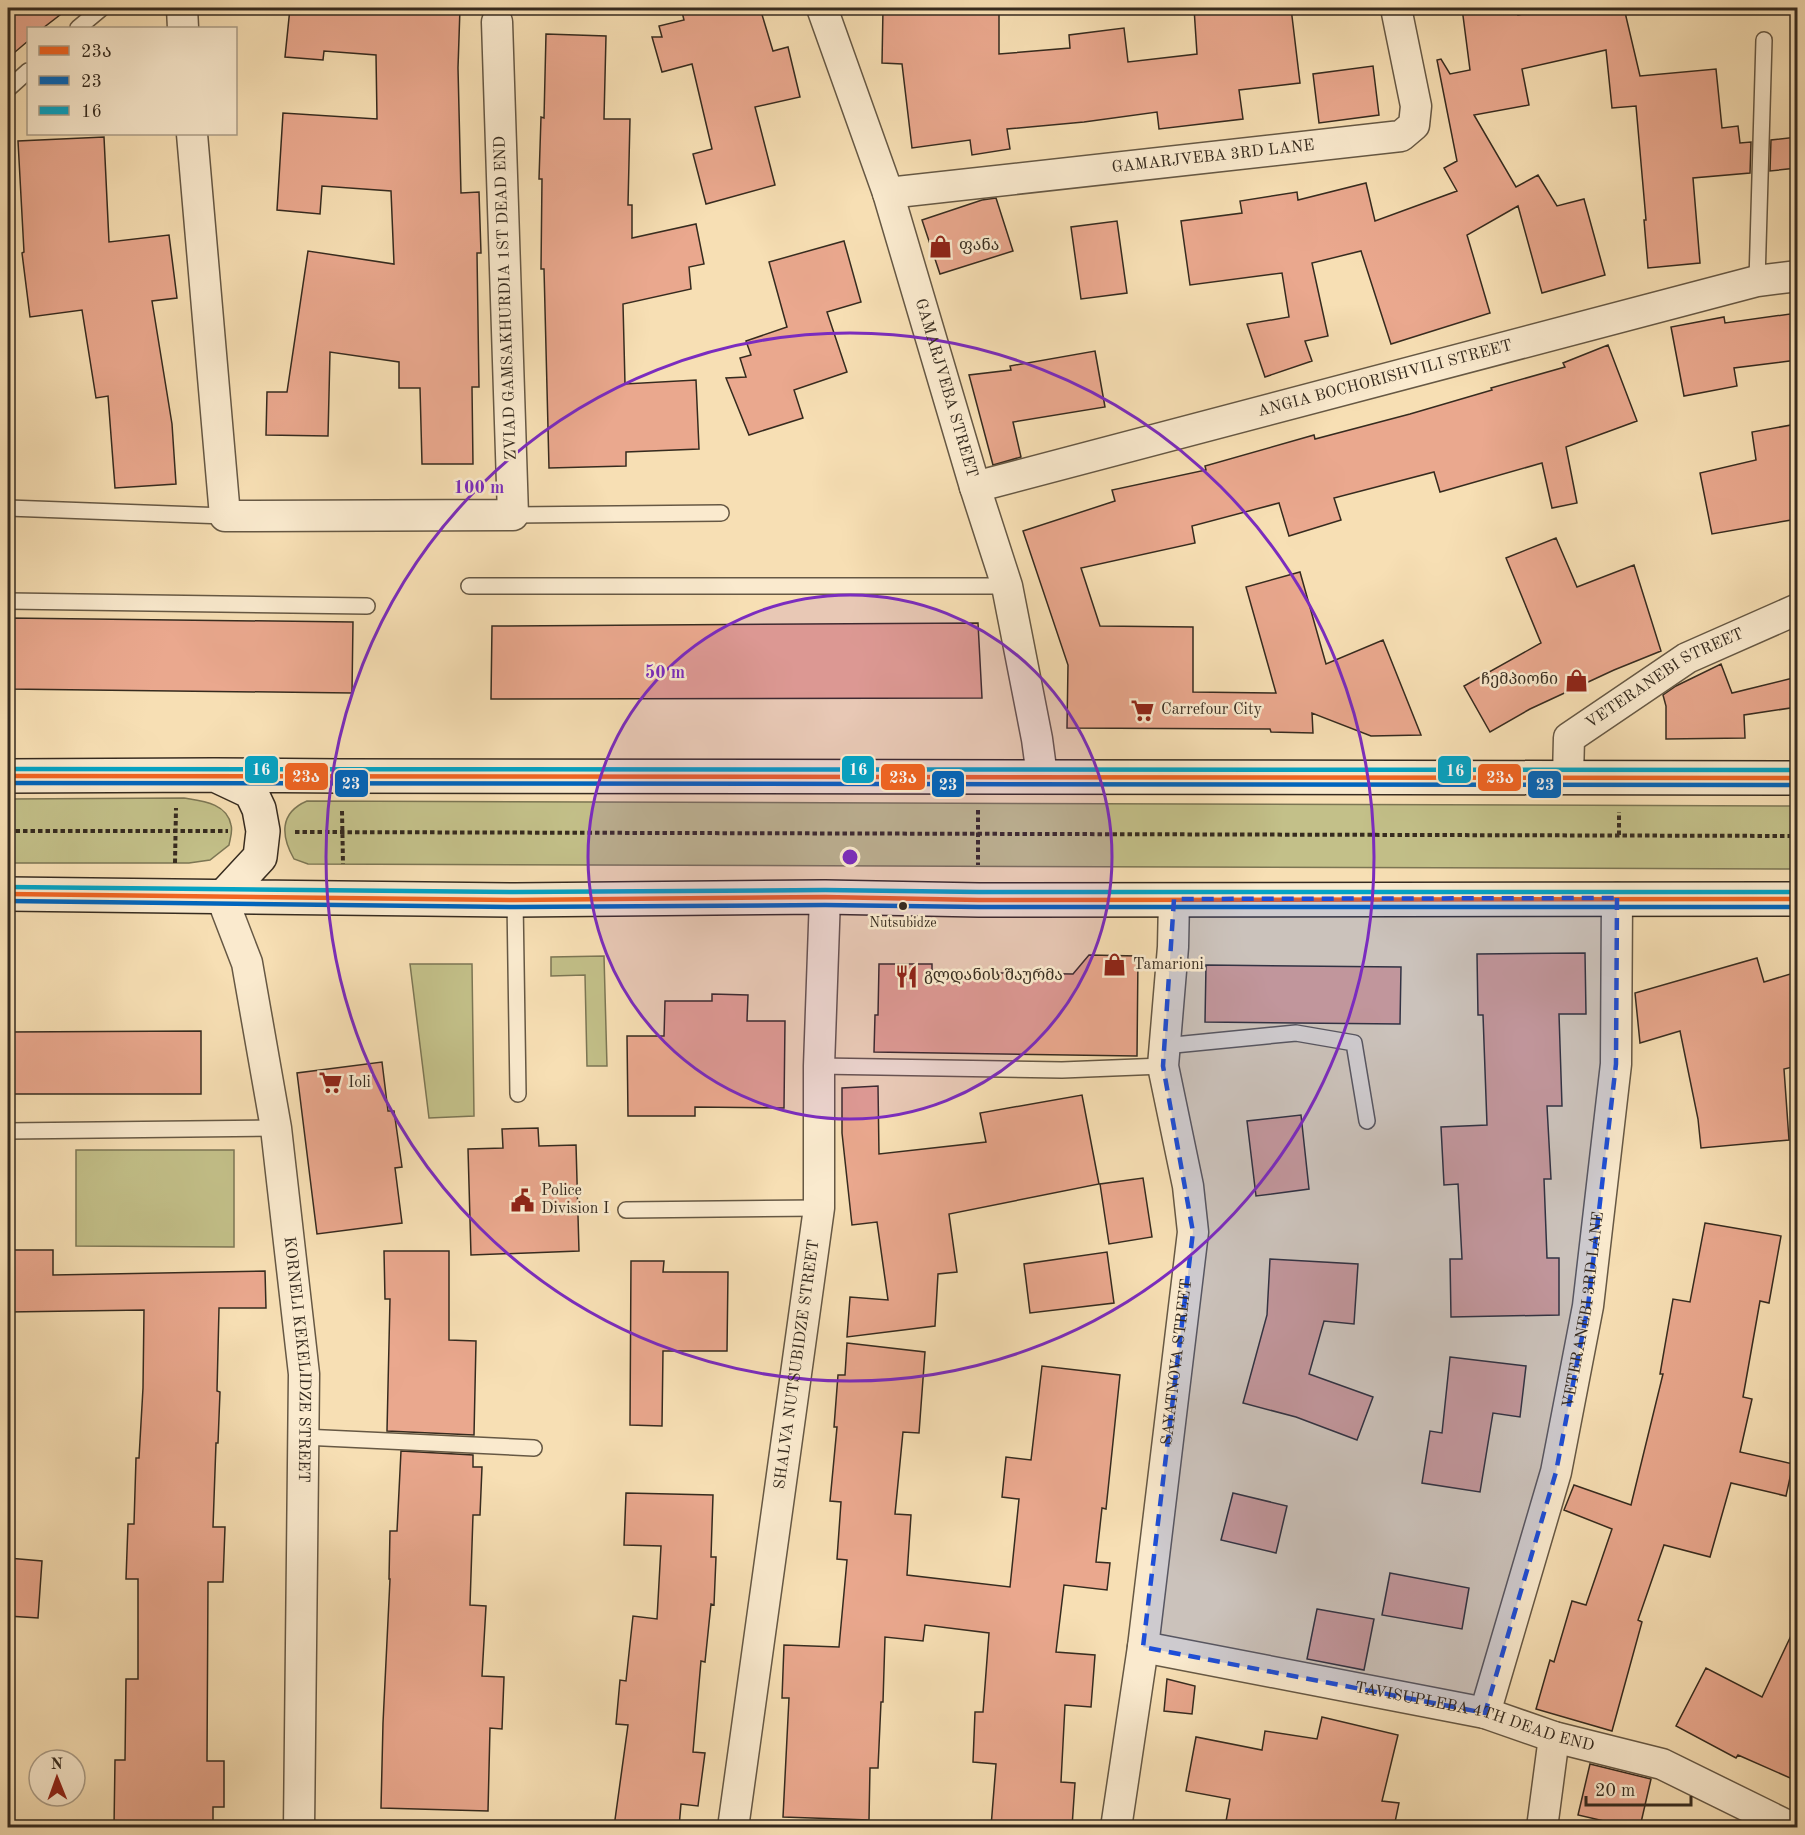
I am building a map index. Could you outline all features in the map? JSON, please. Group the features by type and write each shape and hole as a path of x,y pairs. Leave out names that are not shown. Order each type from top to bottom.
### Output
{"main road":[{"path":"214,775 250,792 259,809 263,831 260,857 222,898"},
{"path":"8,776 1797,778"},
{"path":"8,894 515,900 825,897 979,900 1797,899"}],"street":[{"path":"182,8 183,27"},
{"name":"GAMARJVEBA STREET","path":"822,8 888,194 975,487 1007,586 1042,776"},
{"name":"GAMARJVEBA 3RD LANE","path":"888,194 1401,136 1414,125 1416,106 1396,8"},
{"name":"ZVIAD GAMSAKHURDIA 1ST DEAD END","path":"497,22 513,515"},
{"path":"192,135 225,516 513,515"},
{"name":"ANGIA BOCHORISHVILI STREET","path":"975,487 1757,281 1797,276"},
{"name":"VETERANEBI STREET","path":"1568,777 1569,738 1687,658 1797,609"},
{"name":"SHALVA NUTSUBIDZE STREET","path":"733,1827 819,1208 819,1066 825,897"},
{"name":"KORNELI KEKELIDZE STREET","path":"222,898 248,963 276,1128 304,1374 299,1827"},
{"name":"VETERANEBI 3RD LANE","path":"1485,1713 1556,1472 1588,1306 1616,1064 1617,898"},
{"name":"SAYATNOVA STREET","path":"1116,1827 1143,1647 1193,1232 1188,1186 1164,1056 1173,947 1174,899"},
{"name":"TAVISUPLEBA 4TH DEAD END","path":"1143,1647 1485,1713 1554,1737 1662,1764 1791,1827"},
{"path":"1542,1827 1554,1737"}],"lane":[{"path":"79,27 102,8"},
{"path":"1757,281 1764,40"},
{"path":"8,89 27,72"},
{"path":"8,508 225,516"},
{"path":"513,515 721,513"},
{"path":"469,586 1007,586"},
{"path":"8,601 367,606"},
{"path":"515,900 519,1094"},
{"path":"819,1066 1062,1070 1164,1056 1296,1033 1354,1043 1367,1121"},
{"path":"8,1131 276,1128"},
{"path":"626,1210 819,1208"},
{"path":"303,1437 534,1448"}],"path":[{"path":"175,863 176,798"},
{"path":"341,801 343,865"},
{"path":"978,803 978,867"},
{"path":"1619,805 1619,835"},
{"path":"8,831 1797,836"}],"highlighted area":[{"path":"1617,898 1616,1064 1588,1306 1556,1472 1485,1713 1143,1647 1193,1232 1163,1066 1174,899"}],"shaded area":[{"path":"184,798 213,804 225,812 229,818 232,830 229,845 210,860 189,863 8,863 8,799"},
{"path":"307,801 1797,806 1798,869 308,864 294,859 285,834 285,826 291,812"},
{"path":"604,956 607,1066 587,1066 585,975 551,976 551,957"},
{"path":"410,964 472,964 474,1116 429,1118"},
{"path":"76,1150 234,1150 234,1247 76,1246"}],"building":[{"path":"8,8 69,8 44,27 27,27 27,42 8,58"},
{"path":"290,8 460,8 458,68 461,193 479,192 481,253 477,253 479,387 472,387 473,464 422,464 420,388 399,388 399,362 330,352 328,436 266,435 267,392 287,392 308,251 394,264 391,191 322,186 320,214 277,210 283,113 377,119 376,55 324,51 323,60 285,57"},
{"path":"681,8 760,8 773,51 788,47 800,97 755,107 775,185 706,204 693,154 712,149 692,64 662,72 652,37 662,37 659,26 684,20"},
{"path":"1194,8 1234,8 1235,11 1291,8 1300,83 1239,90 1243,119 1159,129 1157,112 1007,129 1010,149 972,155 970,140 912,148 902,64 882,63 883,9 999,11 999,54 1070,48 1069,35 1124,28 1128,62 1197,54"},
{"path":"1462,8 1517,8 1518,15 1550,8 1624,8 1640,76 1716,69 1722,128 1738,126 1740,143 1751,142 1750,173 1693,178 1700,263 1648,268 1636,106 1612,108 1606,50 1522,69 1529,105 1474,115 1516,187 1538,175 1557,206 1584,199 1605,275 1542,293 1518,206 1467,235 1490,313 1391,344 1361,251 1312,263 1328,336 1305,341 1312,361 1265,377 1247,324 1289,317 1282,273 1190,285 1181,221 1242,213 1240,201 1297,192 1298,200 1366,183 1375,221 1457,191 1444,168 1457,161 1437,60 1441,59 1450,74 1470,70"},
{"path":"546,34 606,36 604,119 630,119 628,205 632,205 632,238 696,224 704,264 689,267 691,289 623,304 625,384 696,380 699,449 626,452 626,466 549,468 544,269 541,269 542,179 539,179 541,117 544,118"},
{"path":"1373,66 1379,115 1319,123 1313,74"},
{"path":"104,137 109,242 169,235 177,298 152,301 172,424 176,484 115,488 108,396 96,398 82,310 30,317 22,253 24,252 18,141"},
{"path":"1797,137 1797,168 1770,171 1771,140"},
{"path":"996,198 1013,251 940,274 922,220 982,200"},
{"path":"1117,221 1127,293 1081,299 1071,227"},
{"path":"844,241 861,302 827,312 847,372 794,390 803,418 749,435 726,378 746,377 740,358 751,355 746,341 787,327 769,262"},
{"path":"1797,313 1797,360 1734,368 1737,386 1684,396 1671,327 1724,317 1725,323"},
{"path":"1608,345 1637,421 1566,447 1577,503 1552,508 1542,463 1440,492 1434,472 1334,498 1341,520 1289,536 1279,503 1192,526 1195,543 1081,568 1100,626 1193,627 1193,692 1276,693 1246,587 1300,572 1326,664 1383,640 1421,735 1371,736 1312,713 1313,733 1271,732 1270,729 1067,728 1068,665 1023,531 1115,501 1112,490 1206,470 1205,466 1314,435 1315,439 1410,414 1565,367 1563,363"},
{"path":"1095,351 1105,407 1013,422 1021,457 993,465 969,375 1011,370 1010,366"},
{"path":"1797,424 1797,519 1712,534 1700,473 1756,460 1752,432"},
{"path":"1556,538 1577,587 1634,565 1661,651 1530,709 1490,732 1464,686 1541,643 1506,558"},
{"path":"8,618 353,622 352,693 8,689"},
{"path":"978,623 982,698 491,699 492,626"},
{"path":"1721,664 1732,693 1797,677 1797,707 1744,715 1745,738 1666,739 1666,706 1663,695 1676,686"},
{"path":"1585,953 1586,1014 1559,1014 1562,1106 1547,1106 1551,1179 1544,1179 1547,1258 1559,1258 1559,1315 1451,1317 1450,1259 1462,1259 1458,1184 1444,1185 1441,1127 1487,1125 1483,1015 1478,1015 1477,954"},
{"path":"1089,955 1138,956 1137,1056 874,1052 875,1015 878,1015 879,964 932,964 932,972 1073,974"},
{"path":"1757,958 1764,982 1797,972 1797,1066 1784,1069 1789,1140 1701,1148 1698,1119 1680,1031 1640,1043 1635,993"},
{"path":"1206,965 1401,967 1400,1024 1205,1022"},
{"path":"712,994 748,995 747,1021 785,1021 784,1108 695,1107 695,1116 628,1116 627,1036 664,1036 665,1001 712,1001"},
{"path":"201,1031 201,1094 8,1094 8,1032"},
{"path":"382,1062 388,1111 394,1111 402,1167 395,1168 402,1223 317,1234 297,1073"},
{"path":"878,1086 879,1154 986,1142 980,1113 1082,1095 1099,1184 949,1214 957,1272 938,1274 935,1326 847,1337 850,1297 888,1300 877,1222 852,1225 842,1133 842,1088"},
{"path":"1301,1115 1309,1189 1256,1196 1247,1121"},
{"name":"Police Division I","path":"538,1128 539,1146 576,1145 579,1251 471,1255 468,1149 503,1148 502,1129"},
{"path":"1143,1178 1152,1237 1109,1244 1100,1184"},
{"path":"1705,1223 1781,1236 1769,1303 1760,1301 1743,1397 1752,1399 1740,1452 1793,1464 1786,1496 1731,1483 1710,1557 1664,1545 1638,1620 1642,1622 1612,1731 1536,1709 1550,1660 1554,1662 1572,1601 1586,1605 1612,1529 1564,1510 1574,1485 1631,1505 1663,1374 1660,1374 1673,1299 1690,1302"},
{"path":"8,1250 53,1250 53,1275 265,1271 266,1308 219,1308 217,1391 220,1392 213,1527 225,1527 223,1582 208,1582 207,1761 224,1761 224,1807 213,1807 213,1827 114,1827 115,1760 125,1760 126,1679 138,1679 138,1579 126,1579 128,1524 134,1524 136,1458 139,1458 144,1310 8,1312"},
{"path":"384,1251 449,1251 449,1340 476,1341 474,1435 387,1431 390,1299 385,1299"},
{"path":"1107,1252 1114,1303 1030,1313 1024,1264"},
{"path":"1270,1259 1358,1264 1354,1324 1324,1321 1309,1374 1373,1397 1357,1440 1296,1417 1243,1403 1267,1315"},
{"path":"631,1261 664,1261 663,1272 728,1272 727,1351 663,1351 662,1426 630,1425"},
{"path":"847,1343 925,1352 919,1433 903,1432 895,1514 911,1515 907,1575 1010,1587 1019,1499 1002,1497 1006,1457 1031,1460 1042,1366 1120,1375 1106,1509 1102,1508 1096,1562 1110,1563 1107,1590 1064,1585 1056,1652 1095,1655 1091,1707 1065,1705 1061,1782 1075,1783 1072,1827 991,1827 996,1764 973,1762 975,1712 983,1712 989,1633 925,1625 923,1641 885,1637 878,1768 870,1768 869,1820 783,1817 789,1698 782,1698 784,1645 839,1647 847,1560 837,1559 841,1502 830,1501 837,1427 834,1427 838,1375 845,1375"},
{"path":"1450,1357 1526,1366 1520,1417 1493,1413 1480,1492 1422,1483 1430,1431 1442,1433"},
{"path":"401,1451 473,1455 473,1467 482,1467 480,1515 473,1515 470,1605 486,1606 482,1676 504,1677 502,1729 490,1728 488,1811 381,1808 390,1531 397,1531"},
{"path":"626,1493 713,1495 711,1557 716,1557 714,1605 711,1604 705,1662 701,1661 693,1752 705,1753 698,1806 681,1804 679,1827 614,1827 628,1725 616,1724 620,1680 626,1681 633,1616 657,1619 661,1546 624,1545"},
{"path":"1233,1493 1287,1506 1276,1553 1221,1540"},
{"path":"8,1558 42,1561 38,1618 8,1616"},
{"path":"1390,1573 1469,1588 1462,1629 1382,1615"},
{"path":"1317,1609 1374,1619 1364,1670 1307,1659"},
{"path":"1797,1623 1797,1781 1738,1755 1736,1758 1676,1726 1706,1668 1762,1697"},
{"path":"1167,1679 1195,1686 1192,1714 1164,1711"},
{"path":"1322,1717 1398,1735 1382,1801 1399,1803 1394,1827 1225,1827 1230,1799 1186,1791 1196,1737 1262,1750 1265,1731 1317,1739"},
{"path":"1590,1764 1651,1779 1640,1827 1630,1827 1578,1815"}],"transit line":[{"name":"16","path":"8,769 1798,770"},
{"name":"23ა","path":"8,776 1798,778"},
{"name":"23","path":"8,783 1798,785"},
{"name":"16","path":"8,887 515,892 825,890 1798,892"},
{"name":"23ა","path":"8,894 515,900 825,897 979,900 1798,899"},
{"name":"23","path":"8,901 515,907 825,905 1798,907"}],"place":[{"name":"ფანა","path":"941,246"},
{"name":"ჩემპიონი","path":"1576,680"},
{"name":"Carrefour City","path":"1143,710"},
{"name":"Nutsubidze","path":"903,906"},
{"name":"Tamarioni","path":"1115,965"},
{"name":"გლდანის შაურმა","path":"906,976"},
{"name":"Ioli","path":"330,1083"},
{"name":"Police Division I","path":"523,1200"}]}
